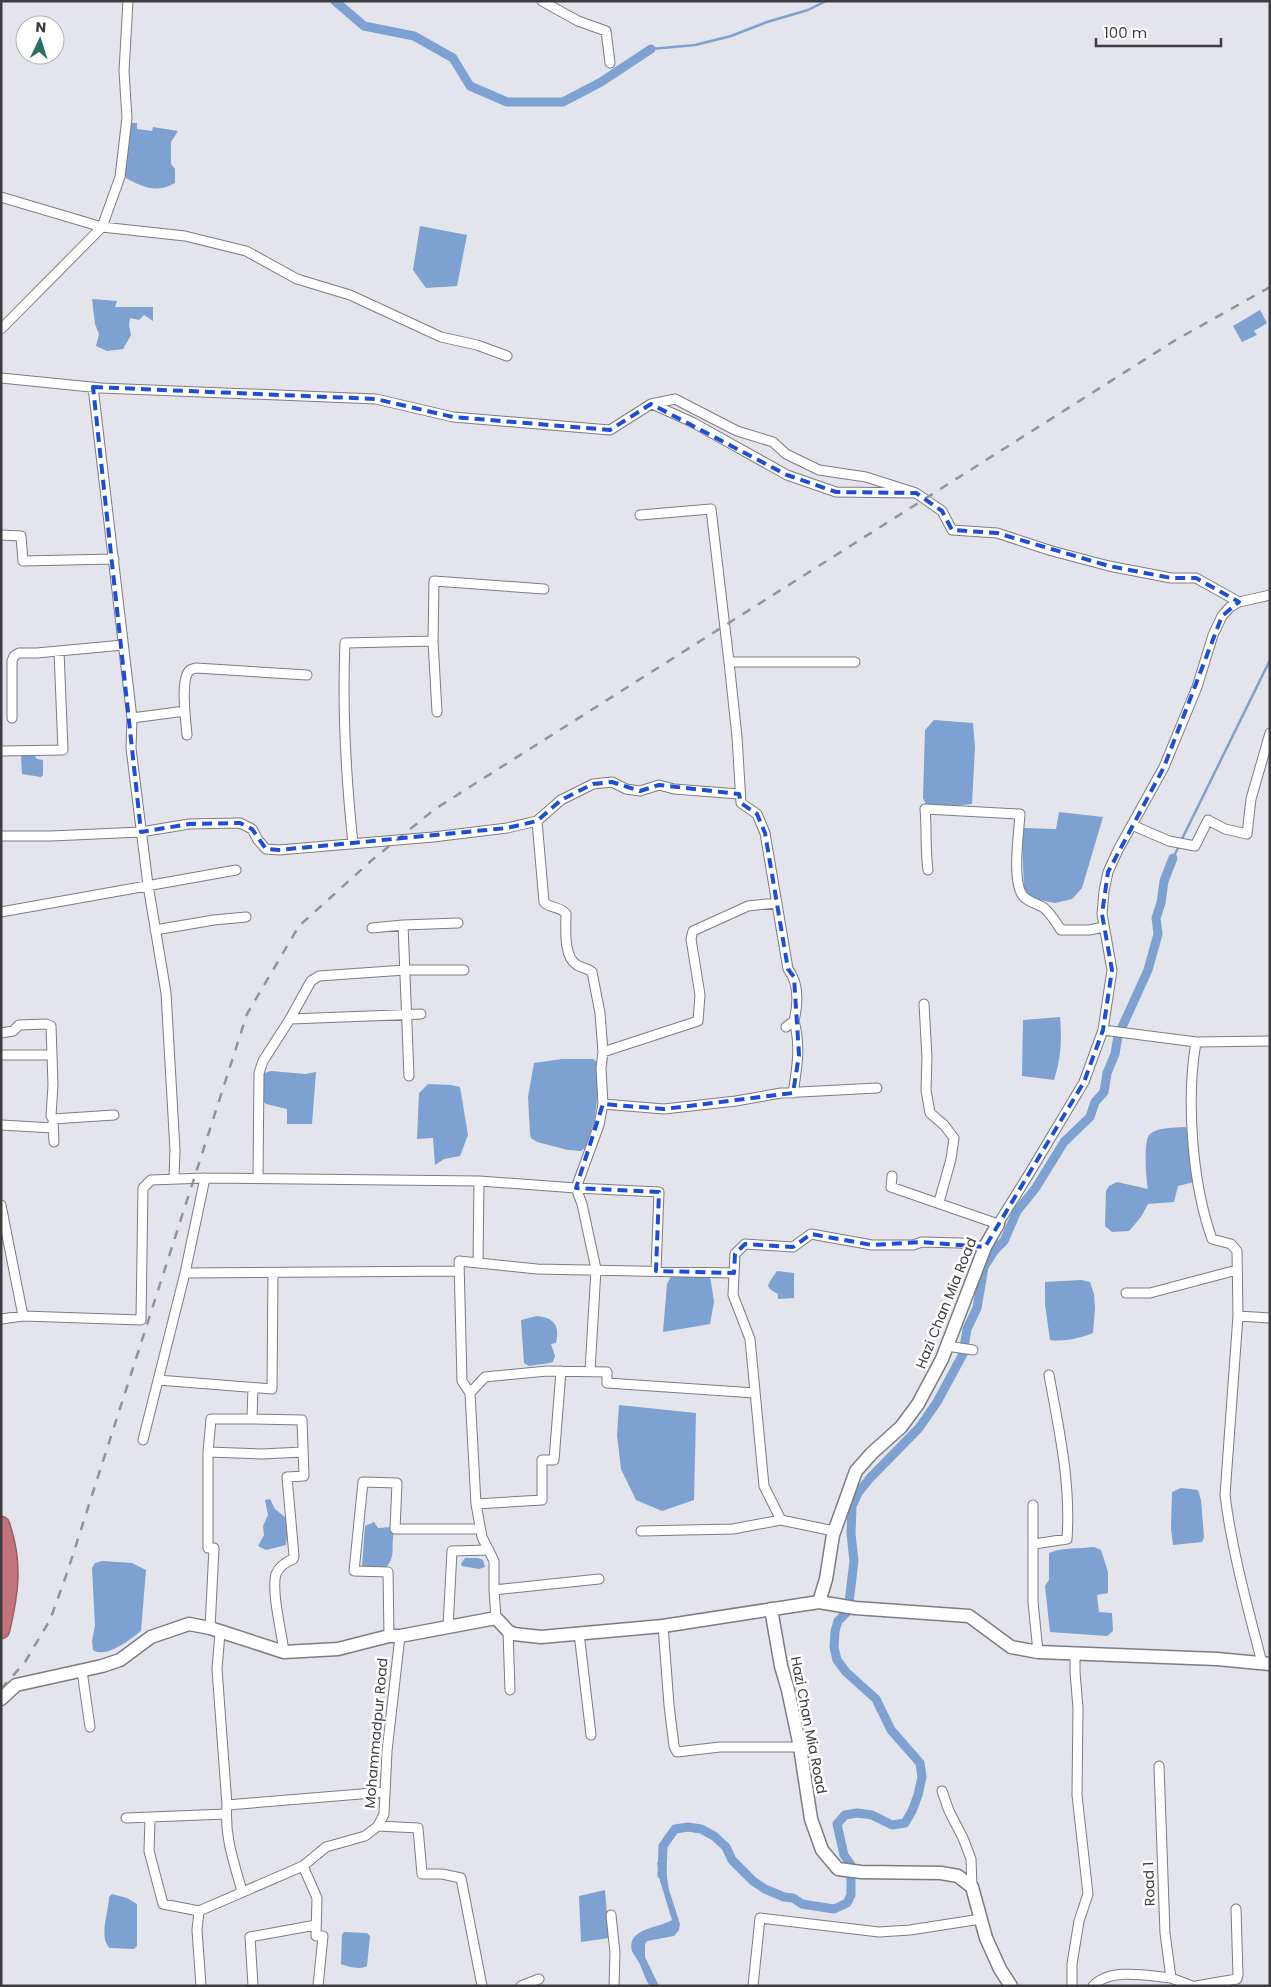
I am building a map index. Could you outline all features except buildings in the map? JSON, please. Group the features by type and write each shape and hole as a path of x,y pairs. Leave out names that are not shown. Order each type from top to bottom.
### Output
{"highway":[{"path":"1,1525 8,1555 10,1575 9,1596 1,1630"}],"street":[{"path":"1,329 102,227 120,177 126,118 124,71 128,1"},
{"path":"542,1 578,21 606,31 610,63"},
{"path":"1,196 102,227 185,236 246,252 297,279 350,295 442,338 477,345 507,356"},
{"path":"1,378 93,387 376,399 453,417 610,430 652,404 675,399 737,431 773,442 786,454 819,470 866,477 916,493 942,511 952,530 997,533 1052,551 1109,566 1172,578 1196,578 1239,602"},
{"path":"93,387 132,718 131,748 141,832 166,993 175,1150 174,1178"},
{"path":"652,404 692,422 787,475 836,492 916,493"},
{"path":"640,515 711,508 737,737 739,794 741,803 757,814 765,833 788,969 794,977 797,1010 794,1021 798,1037 798,1055 793,1093"},
{"path":"1,535 21,536 23,561 114,558"},
{"path":"437,712 433,641 434,581 544,589"},
{"path":"892,1176 891,1187 939,1202 998,1224 1084,1082 1103,1030 1112,970 1104,928 1103,898 1108,872 1164,767 1197,688 1213,635 1222,616 1230,607 1239,602 1270,595"},
{"path":"353,844 342,691 345,643 433,641"},
{"path":"12,718 14,656 19,653 124,645"},
{"path":"1,751 63,750 59,651"},
{"path":"729,662 855,662"},
{"path":"187,735 185,687 190,670 196,668 307,675"},
{"path":"132,718 185,711"},
{"path":"1132,825 1169,840 1195,846 1208,820 1225,828 1247,834 1250,799 1270,733"},
{"path":"1,836 141,832 189,824 240,823 252,829 266,849 279,850 433,837 507,828 537,821 561,800 594,784 612,782 626,789 640,791 659,785 674,789 739,794"},
{"path":"928,870 925,848 925,809 1020,814 1016,862 1019,892 1025,899 1044,908 1055,920 1060,930 1104,928"},
{"path":"537,821 544,902 547,906 566,914 566,942 571,959 577,965 586,967 592,972 600,1013 603,1052 601,1068 603,1104 599,1125 576,1188 582,1204 596,1269 590,1371"},
{"path":"1,912 236,870"},
{"path":"603,1052 698,1022 700,995 691,938 693,931 748,906 777,903"},
{"path":"155,930 214,920 246,917"},
{"path":"372,928 458,923"},
{"path":"403,925 409,1076"},
{"path":"258,1178 259,1073 263,1061 290,1019 311,981 319,976 405,970 464,970"},
{"path":"924,1004 927,1058 926,1090 930,1113 944,1125 954,1138 951,1159 939,1202"},
{"path":"290,1019 421,1014"},
{"path":"786,1027 794,1021"},
{"path":"1,1034 13,1031 19,1025 46,1024 50,1026 53,1085 51,1107 54,1142"},
{"path":"1103,1030 1196,1042 1270,1042"},
{"path":"734,1273 537,1269 459,1261 462,1381 470,1393 476,1504 482,1537 494,1562 496,1618 508,1631 514,1634 541,1637 663,1626 819,1602 855,1608 969,1616 1011,1647 1038,1652 1266,1664 1243,1588 1225,1495 1238,1316 1237,1251 1231,1244 1212,1239 1200,1192 1192,1124 1191,1085 1196,1042"},
{"path":"1,1054 52,1055"},
{"path":"603,1104 664,1110 793,1093 877,1088"},
{"path":"1,1125 53,1123 114,1115"},
{"path":"1,1319 23,1316 141,1320 143,1188 151,1180 174,1178 479,1181 659,1192 656,1271"},
{"path":"143,1440 185,1273 205,1178"},
{"path":"478,1262 479,1181"},
{"path":"1,1205 23,1316"},
{"name":"Hazi Chan Mia Road","path":"819,1602 826,1579 833,1536 856,1471 872,1453 902,1427 918,1404 947,1346 985,1247 998,1224"},
{"path":"781,1520 764,1486 750,1339 733,1295 735,1254 745,1244 793,1247 811,1234 872,1245 913,1245 922,1242 960,1243 985,1247"},
{"path":"1126,1293 1150,1294 1237,1270"},
{"path":"185,1273 459,1271"},
{"path":"158,1380 272,1389 273,1273"},
{"path":"1238,1316 1270,1318"},
{"path":"947,1346 973,1350"},
{"path":"470,1393 484,1378 561,1371 590,1371 607,1372 607,1383 755,1393"},
{"path":"476,1504 542,1500 542,1460 554,1460 561,1371"},
{"path":"1034,1544 1067,1539 1068,1487 1049,1375"},
{"path":"252,1419 253,1388"},
{"path":"242,1891 229,1847 215,1630 214,1548 208,1548 210,1419 302,1420 304,1476 287,1477 294,1556 276,1574 277,1606 284,1652"},
{"path":"208,1452 262,1454 302,1452"},
{"name":"Mohammadpur Road","path":"199,1911 303,1866 326,1847 364,1836 378,1826 384,1814 395,1636 388,1572 354,1571 363,1482 397,1483 395,1529 480,1529"},
{"path":"1033,1505 1034,1602 1038,1652"},
{"path":"641,1530 733,1529 781,1520 829,1530 833,1536"},
{"path":"448,1627 452,1551 489,1550"},
{"path":"494,1590 599,1579"},
{"name":"Hazi Chan Mia Road","path":"771,1609 781,1666 800,1747 811,1819 822,1850 838,1869 861,1872 941,1872 958,1876 972,1887"},
{"path":"1,1699 16,1685 82,1671 120,1660 151,1637 189,1624 215,1630 284,1652 338,1649 395,1636 496,1618"},
{"path":"663,1626 668,1705 674,1746 677,1752 720,1747 800,1747"},
{"path":"508,1631 510,1690"},
{"path":"579,1633 590,1735"},
{"path":"1072,1986 1072,1964 1079,1921 1088,1894 1077,1795 1078,1708 1075,1653"},
{"path":"82,1671 90,1727"},
{"name":"Road 1","path":"1159,1766 1165,1932 1171,1978"},
{"path":"942,1791 949,1811 964,1838 970,1859 972,1887 986,1938 1000,1969 1012,1986"},
{"path":"126,1818 150,1819 385,1792"},
{"path":"150,1819 149,1851 162,1904 199,1911 197,1930 201,1986"},
{"path":"378,1826 418,1828 422,1874 442,1874 462,1878 482,1986"},
{"path":"303,1866 317,1898 316,1936 323,1936 318,1986"},
{"path":"1093,1986 1099,1979 1118,1974 1171,1978 1194,1986 1237,1980 1236,1909"},
{"path":"611,1916 615,1953 614,1986"},
{"path":"753,1986 760,1918 878,1932 910,1930 981,1919"},
{"path":"253,1986 250,1937 316,1925"},
{"path":"521,1986 539,1979"}],"highlighted area":[{"path":"93,387 376,399 453,417 610,430 651,404 787,475 836,492 916,493 942,511 952,530 997,533 1109,566 1171,578 1196,578 1239,602 1222,616 1164,767 1108,872 1102,914 1112,970 1103,1030 1084,1082 985,1247 922,1242 872,1245 811,1234 793,1247 745,1244 735,1254 734,1273 656,1271 659,1192 576,1188 603,1104 664,1109 793,1093 799,1055 794,977 788,969 765,833 757,814 741,803 739,794 659,785 640,791 612,782 593,784 561,800 537,821 507,828 279,850 266,849 252,829 240,823 189,824 141,832"}],"water":[{"path":"131,123 137,123 137,129 152,131 153,127 178,131 171,142 171,164 175,169 175,183 162,188 150,188 126,178 123,168"},
{"path":"420,226 467,235 457,286 426,288 413,270"},
{"path":"92,299 117,301 115,307 153,307 153,321 144,315 139,320 130,318 131,335 123,349 107,351 96,346 99,334 95,324"},
{"path":"1260,310 1267,323 1254,331 1257,335 1242,342 1233,326"},
{"path":"934,720 973,723 975,747 972,804 954,806 926,804 923,798 925,730"},
{"path":"34,755 37,759 43,760 43,775 41,777 22,774 21,756"},
{"path":"1059,812 1103,817 1082,888 1072,899 1055,903 1033,899 1024,890 1022,839 1024,828 1056,829"},
{"path":"1060,1017 1060,1049 1054,1080 1022,1076 1023,1020"},
{"path":"562,1059 593,1059 597,1062 598,1094 594,1122 585,1148 581,1151 568,1150 537,1142 531,1138 530,1134 528,1097 534,1063"},
{"path":"271,1071 305,1074 316,1072 312,1124 287,1124 287,1109 266,1104 260,1098 261,1074"},
{"path":"428,1084 460,1087 468,1135 460,1156 444,1159 435,1165 433,1138 417,1139 419,1093"},
{"path":"1185,1127 1191,1133 1194,1182 1178,1186 1174,1202 1148,1204 1141,1217 1129,1231 1112,1232 1105,1226 1106,1191 1109,1186 1117,1182 1148,1189 1146,1143 1148,1137 1157,1130"},
{"path":"777,1271 794,1273 794,1298 778,1299 778,1294 768,1286"},
{"path":"673,1272 710,1276 714,1302 710,1324 663,1332 667,1284"},
{"path":"1081,1280 1090,1282 1094,1294 1093,1333 1072,1339 1050,1340 1045,1304 1045,1282"},
{"path":"537,1316 552,1321 556,1327 556,1343 551,1344 555,1356 553,1362 529,1366 524,1363 521,1320"},
{"path":"619,1405 696,1413 694,1500 662,1511 636,1500 621,1469 617,1435"},
{"path":"1181,1488 1198,1490 1201,1500 1204,1537 1202,1542 1173,1545 1171,1528 1172,1492"},
{"path":"270,1499 275,1509 286,1518 288,1527 286,1545 266,1550 258,1546 264,1535 263,1526 268,1515 265,1500"},
{"path":"374,1522 378,1528 392,1527 395,1530 391,1559 385,1569 380,1567 369,1570 362,1566 365,1526"},
{"path":"1094,1547 1101,1550 1108,1572 1108,1593 1097,1595 1099,1612 1112,1613 1113,1631 1107,1636 1050,1632 1045,1586 1049,1580 1049,1553 1066,1549"},
{"path":"465,1558 483,1560 485,1567 479,1569 462,1566 461,1564"},
{"path":"102,1561 132,1563 146,1570 141,1631 118,1647 105,1652 98,1652 93,1650 92,1641 95,1626 92,1568 95,1563"},
{"path":"657,1862 665,1864 669,1890 680,1924 679,1930 674,1936 647,1941 645,1944 645,1957 659,1986 650,1986 632,1952 632,1943 639,1933 672,1920 660,1881"},
{"path":"605,1890 609,1938 581,1942 579,1896"},
{"path":"112,1894 127,1898 137,1904 137,1946 134,1949 110,1948 107,1944 104,1931 109,1897"},
{"path":"344,1932 367,1933 370,1936 367,1966 358,1968 341,1964 342,1935"}],"waterway":[{"path":"335,1 364,26 414,36 453,58 470,86 507,102 563,102 601,82 651,49"},
{"path":"651,49 695,45 731,36 767,22 808,10 826,1"},
{"path":"1181,841 1270,660"},
{"path":"1173,858 1179,846"},
{"path":"662,1875 663,1846 675,1829 688,1827 701,1829 714,1836 726,1847 732,1860 753,1881 765,1889 784,1897 793,1898 802,1904 834,1909 847,1903 851,1895 851,1865 844,1855 837,1824 845,1815 857,1813 872,1815 892,1825 905,1823 912,1811 922,1777 920,1763 891,1730 876,1699 846,1672 837,1660 834,1647 838,1621 848,1611 854,1561 851,1534 852,1506 858,1493 870,1478 919,1428 937,1402 963,1354 967,1329 977,1308 984,1267 994,1251 1004,1241 1017,1211 1035,1189 1064,1142 1090,1117 1095,1102 1104,1092 1107,1073 1115,1054 1118,1036 1148,970 1158,934 1156,918 1161,903 1164,881 1173,858"}],"railway":[{"path":"1,1689 25,1662 50,1620 67,1573 247,1014 299,926 372,860 435,809 1174,341 1270,287"}]}
